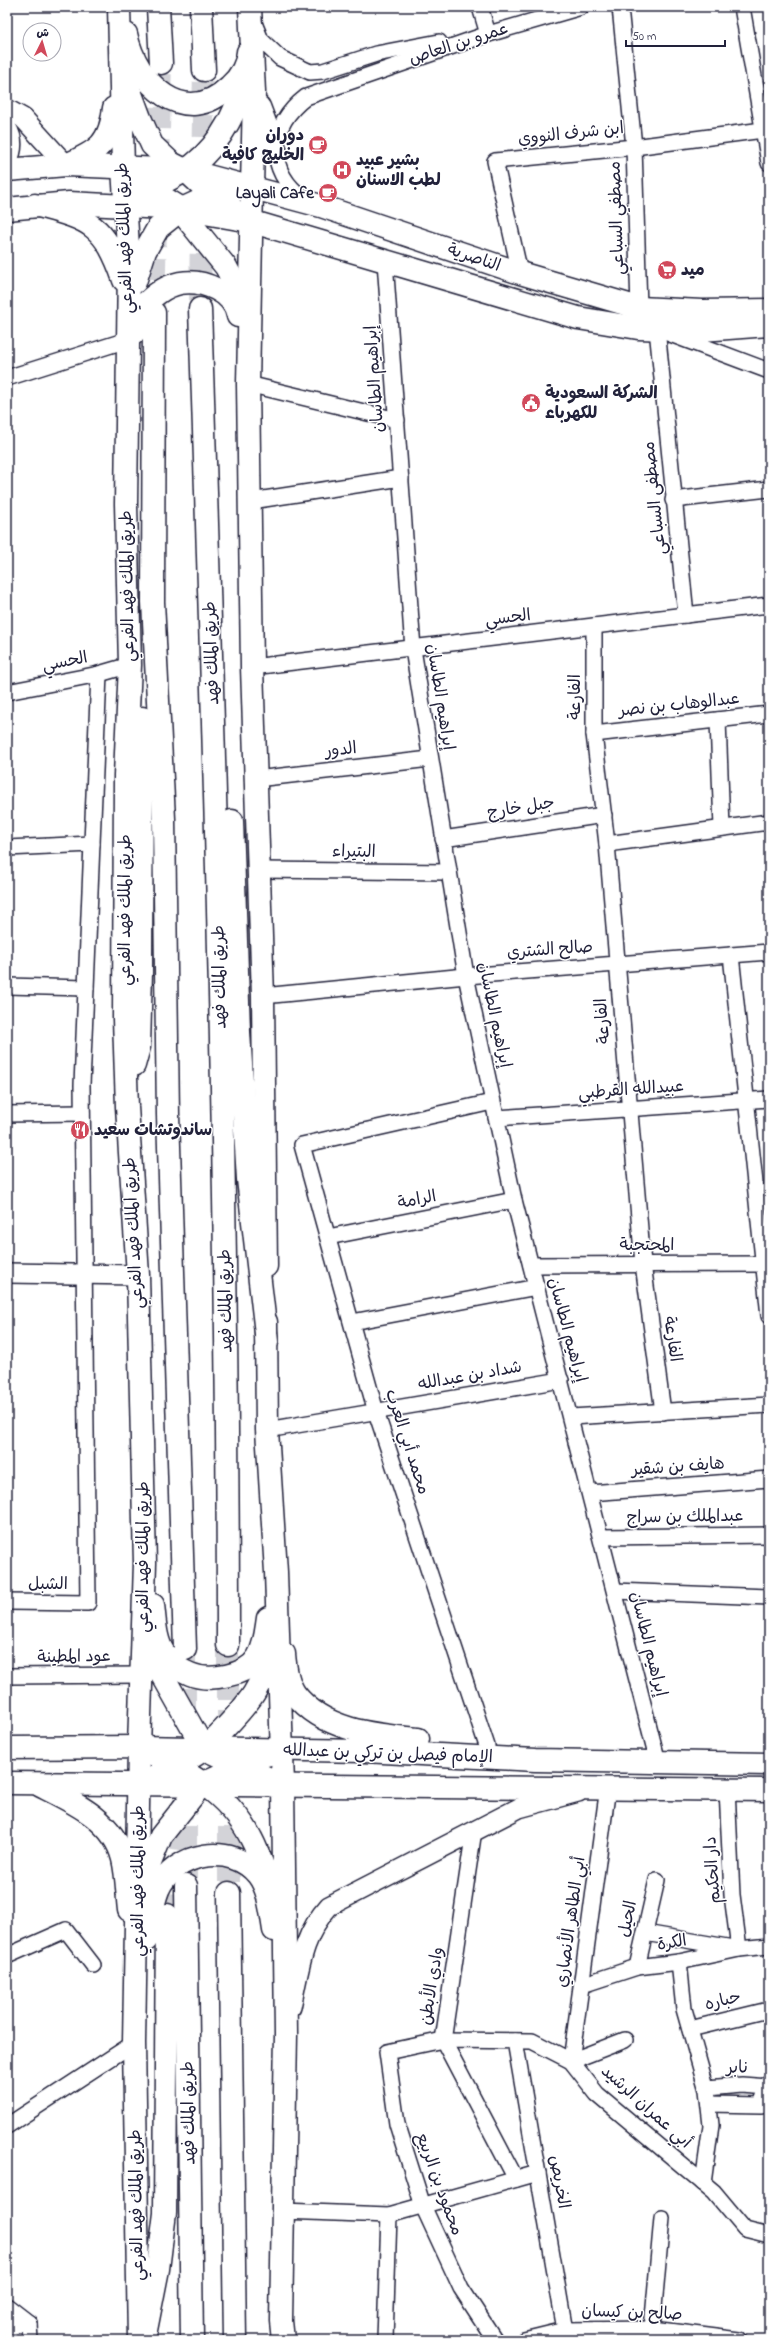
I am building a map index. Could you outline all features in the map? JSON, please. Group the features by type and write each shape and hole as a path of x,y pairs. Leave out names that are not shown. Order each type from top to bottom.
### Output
{"main road":[{"path":"120,7 130,53 146,80 168,97 186,103 206,101 221,96 238,79 248,60 251,13"},
{"name":"طريق الملك فهد الفرعي","path":"120,7 123,168 130,294 127,340 126,504 130,665 125,775 124,1019 126,1096 138,1275 145,1563 138,1784 137,1976 134,2043 139,2340"},
{"path":"149,7 161,64 158,7"},
{"path":"202,7 204,70 211,7"},
{"path":"251,13 254,92 248,368 251,501 252,667 263,996 267,1430 276,1572 285,1667 295,1694 316,1713 340,1727 380,1736 487,1746 535,1760"},
{"path":"66,165 89,155 104,142 111,128 120,61"},
{"path":"120,61 140,118 152,145 171,163 185,170 212,195 250,221"},
{"path":"125,204 185,170 215,143 234,115 252,63"},
{"path":"254,92 263,121 276,148"},
{"path":"7,170 66,165 185,170"},
{"path":"123,168 150,189 182,209 188,220 226,267 243,299 248,368"},
{"name":"الناصرية","path":"185,170 321,206 520,273 639,308 702,311 769,310"},
{"path":"130,294 144,251 158,228 182,209 212,195 252,188"},
{"path":"7,209 35,205 69,203 125,204 182,209"},
{"path":"35,205 88,222 98,231 106,239 118,262 130,294"},
{"name":"الناصرية","path":"182,209 250,221 578,318 638,328 657,329 702,330 769,325"},
{"path":"127,362 140,311 159,291 180,283 203,284 222,292 236,308 248,368"},
{"name":"طريق الملك فهد","path":"200,309 216,777 228,1394 228,1646"},
{"path":"154,314 153,602 164,819 168,1115 185,1649"},
{"path":"126,1096 139,1047 142,684 153,602"},
{"path":"216,777 231,803 239,1032 248,1179 267,1342"},
{"path":"145,1563 160,1644 164,1653 176,1666 191,1675 211,1678 234,1673 245,1668 258,1658 264,1642 276,1572"},
{"path":"145,1563 150,1637 154,1660 204,1749 283,1785"},
{"path":"138,1784 177,1766 204,1749 240,1713 258,1689 266,1670 270,1649 276,1572"},
{"path":"276,1572 280,1751 283,1785 284,1975 286,2034 282,2211 282,2334"},
{"path":"139,1747 177,1766 203,1783 226,1801 251,1837 272,1888 284,1975"},
{"name":"الإمام فيصل بن تركي بن عبدالله","path":"7,1748 139,1747 280,1751 364,1751 535,1760 769,1764"},
{"path":"137,1976 150,1863 161,1836 203,1783 280,1751"},
{"name":"الإمام فيصل بن تركي بن عبدالله","path":"7,1782 603,1787 769,1790"},
{"path":"34,1783 78,1804 99,1820 115,1840 123,1858 137,1976"},
{"path":"137,1976 158,1889 170,1872 189,1859 216,1855 240,1860 251,1867 259,1876 266,1891 284,1975"},
{"name":"طريق الملك فهد","path":"186,1886 192,2340"},
{"path":"229,1893 235,2340"},
{"path":"144,2340 158,2269 165,2213 168,1915"},
{"path":"232,2145 246,2340"}],"street":[{"path":"251,13 261,40 280,58 310,72 323,71 376,54 486,35 480,7"},
{"name":"عمرو بن العاص","path":"276,148 278,133 284,119 293,106 306,97 486,35 581,7"},
{"name":"مصطفي السباعي","path":"620,7 634,147 639,308"},
{"path":"742,7 769,163"},
{"path":"7,109 22,118 66,165"},
{"path":"7,128 13,141 12,154 7,162"},
{"name":"ابن شرف النووي","path":"520,273 495,161 634,147 763,130"},
{"path":"276,148 278,164 284,178 293,191 306,200 321,206"},
{"name":"إبراهيم الطاسان","path":"385,260 413,649 466,976 514,1200 571,1417 658,1762"},
{"path":"657,329 769,371"},
{"name":"مصطفى السباعي","path":"657,329 673,500 686,615"},
{"path":"7,378 127,340"},
{"path":"248,368 396,420"},
{"path":"251,501 401,478"},
{"path":"673,500 769,488"},
{"name":"الحسي","path":"252,667 413,649 769,605"},
{"name":"الفارعة","path":"594,626 594,734 607,844 618,964 628,1109 643,1264 663,1412"},
{"name":"الحسي","path":"7,692 99,674 130,665"},
{"path":"84,1274 82,1113 99,674"},
{"name":"عبدالوهاب بن نصر","path":"594,734 769,714"},
{"path":"718,720 722,828"},
{"name":"الدور","path":"256,779 430,759"},
{"name":"جبل خارج","path":"444,839 604,815"},
{"path":"607,844 769,822"},
{"path":"7,848 92,844"},
{"name":"البتيراء","path":"259,870 449,872"},
{"name":"صالح الشتري","path":"263,996 466,976 769,952"},
{"path":"731,955 746,1101 764,1222 763,1264 769,1316"},
{"path":"7,986 86,988"},
{"name":"عبيدالله القرطبي","path":"496,1118 769,1099"},
{"name":"محمد أبي العرب","path":"487,1746 376,1412 302,1146 492,1102"},
{"path":"7,1114 82,1113"},
{"name":"الرامة","path":"328,1237 514,1200"},
{"name":"المحتجبة","path":"531,1264 763,1264"},
{"path":"7,1273 138,1275"},
{"name":"الشبل","path":"7,1602 88,1603 84,1274"},
{"path":"352,1322 536,1287"},
{"name":"شداد بن عبدالله","path":"267,1430 561,1380"},
{"path":"571,1417 769,1405"},
{"name":"هايف بن شقير","path":"590,1492 769,1479"},
{"name":"عبدالملك بن سراج","path":"601,1537 769,1535"},
{"path":"615,1591 769,1597"},
{"name":"عود المطينة","path":"7,1676 141,1675"},
{"path":"286,2034 303,1951 309,1933 329,1906 519,1808 603,1787"},
{"name":"أبي الطاهر الأنصاري","path":"572,2061 582,1985 603,1787"},
{"name":"دار الحكيم","path":"727,1789 732,1894 739,1949"},
{"name":"وادي الأبطن","path":"474,1830 443,2040 516,2179"},
{"name":"الحيل","path":"637,1967 656,1880"},
{"path":"7,1956 66,1930 93,1965"},
{"path":"645,1933 739,1949"},
{"name":"الكرة","path":"582,1985 637,1967 679,1962 739,1949 769,1946"},
{"path":"679,1962 684,2009 707,2088 709,2104 711,2125 703,2183"},
{"name":"حباره","path":"690,2029 764,2011"},
{"name":"أبي عمران الرشيد","path":"387,2052 443,2040 532,2041 572,2061 597,2094 714,2192 745,2229 769,2235"},
{"path":"572,2061 625,2040"},
{"name":"الخريص","path":"515,2041 565,2330"},
{"path":"7,2126 134,2043"},
{"name":"محمود بن الربيع","path":"387,2052 397,2124 423,2206 461,2288 494,2340"},
{"name":"نابر","path":"707,2088 742,2085 769,2085"},
{"path":"709,2104 761,2105 769,2085"},
{"path":"282,2211 389,2215 538,2173"},
{"path":"385,2340 389,2215"},
{"path":"652,2329 662,2218"},
{"path":"7,2306 29,2323 30,2340"},
{"path":"7,2327 29,2323"},
{"name":"صالح بن كيسان","path":"524,2340 565,2330 652,2329 740,2340"}],"tunnel":[{"path":"158,162 161,63"},
{"path":"202,170 204,70"},
{"path":"200,309 201,224"},
{"path":"154,312 156,225"},
{"path":"228,1645 228,1738"},
{"path":"185,1655 185,1722"},
{"path":"186,1793 186,1880"},
{"path":"229,1794 229,1893"},
{"path":"167,1915 184,1800"}],"place":[{"name":"دوران الخليج كافية","path":"318,145"},
{"name":"بشير عبيد لطب الاسنان","path":"342,170"},
{"name":"Layali Cafe","path":"328,193"},
{"name":"ميد","path":"667,270"},
{"name":"الشركة السعودية للكهرباء","path":"531,403"},
{"name":"ساندوتشات سعيد","path":"80,1130"}]}
